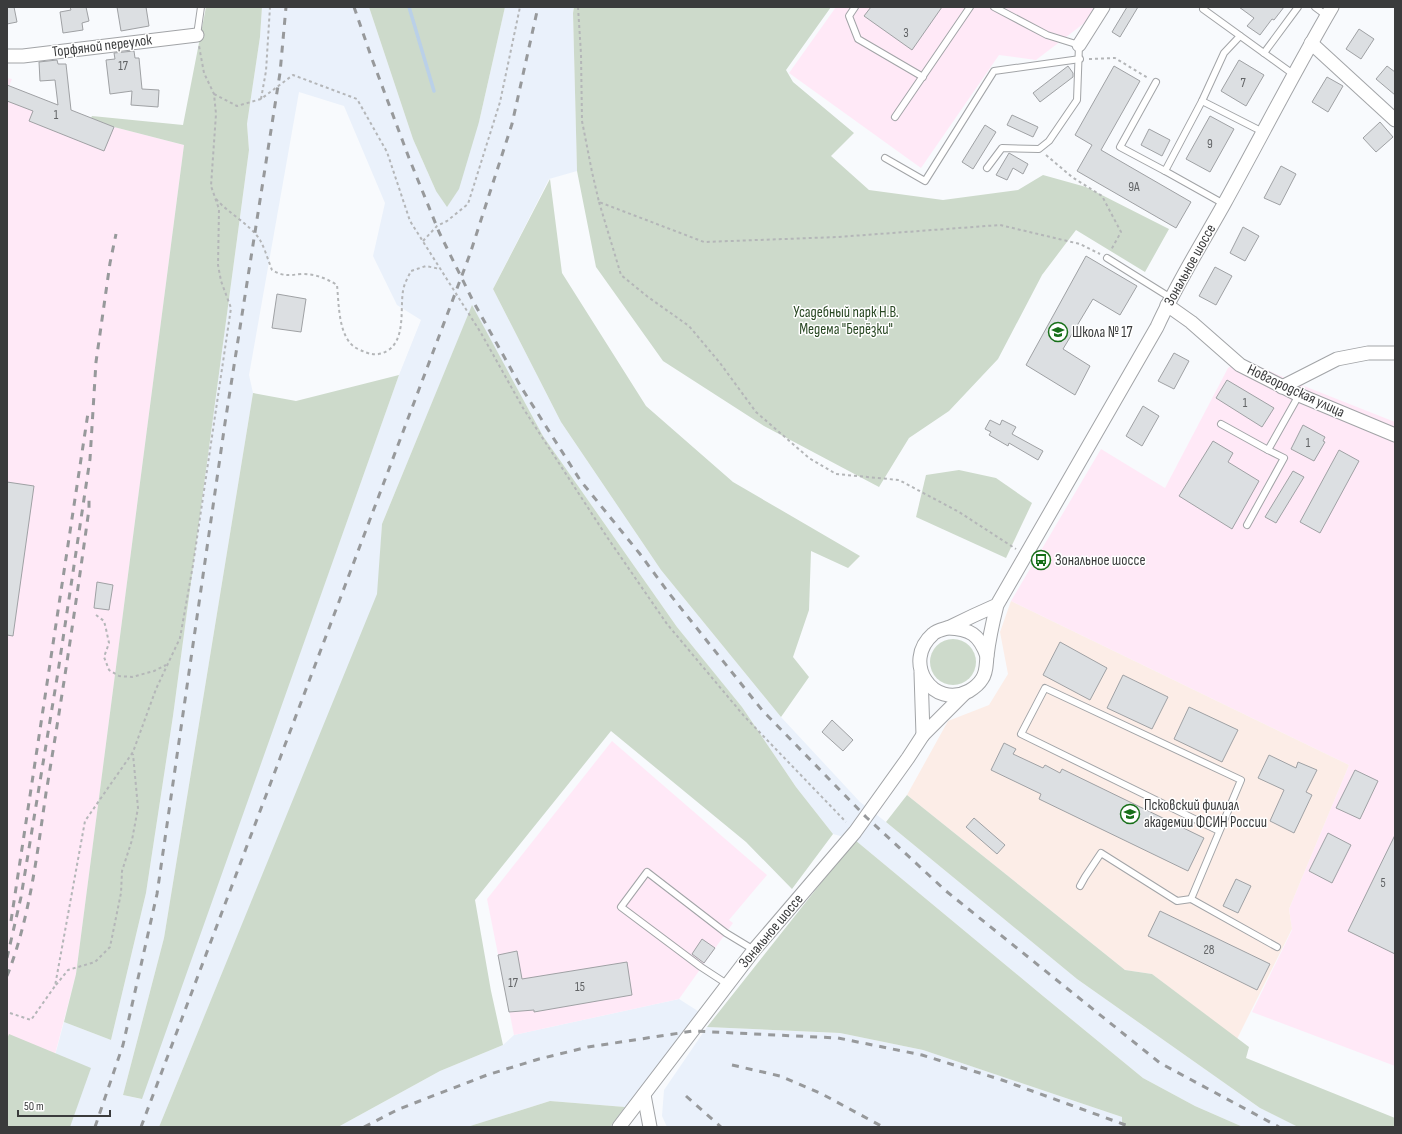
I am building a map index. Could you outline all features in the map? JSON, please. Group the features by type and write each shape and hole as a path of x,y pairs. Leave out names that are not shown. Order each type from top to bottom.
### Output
{"street":[{"path":"1079,45 1103,7"},
{"name":"Зональное шоссе","path":"619,1127 754,950 855,832 923,735 964,694 974,688 982,679 987,668 987,656 997,605 1158,327 1169,301 1224,204 1293,74 1330,11"},
{"name":"Торфяной переулок","path":"7,56 23,56 198,35"},
{"path":"1311,43 1395,120"},
{"name":"Новгородская улица","path":"1169,301 1240,364 1299,395 1395,435"},
{"path":"1282,387 1337,359 1368,353 1395,353"},
{"path":"923,735 920,657 924,643 934,633 997,605"},
{"path":"948,628 962,628 975,635 983,644 987,656"},
{"path":"921,672 928,684 940,692 952,695 964,694"},
{"path":"644,1095 650,1127"}],"lane":[{"path":"198,35 200,7"},
{"path":"855,7 849,16 858,39 923,77"},
{"path":"895,117 970,7"},
{"path":"987,168 1002,148 1039,149 1049,141 1077,100 1080,59 1079,45 1047,35 994,7"},
{"path":"1204,7 1203,9 1293,74"},
{"path":"1264,53 1298,7"},
{"path":"1315,7 1330,11"},
{"path":"1165,171 1202,101 1224,53 1240,36"},
{"path":"885,158 925,181 994,71 1080,59"},
{"path":"1156,82 1120,147 1224,204"},
{"path":"1202,101 1263,132"},
{"path":"1107,258 1169,301"},
{"path":"1268,450 1299,395"},
{"path":"1221,424 1284,458 1247,525"},
{"path":"1190,899 1220,831 1241,780 1045,688 1021,734 1220,831"},
{"path":"1080,886 1101,853 1178,901 1190,899 1278,948"},
{"path":"727,984 701,967 621,907 647,872 726,933 754,950"}],"path":[{"path":"261,99 266,71 270,7"},
{"path":"423,241 437,226 447,221 468,204 500,102 520,7"},
{"path":"578,7 581,54 582,121 599,202 621,275 648,297 689,326 720,363 756,412 809,458 836,474 899,480 958,512 1015,548"},
{"path":"55,986 85,821 133,752 156,689 180,638 193,566 231,308 218,265 218,209 211,186 216,114 214,94 204,73 198,35"},
{"path":"1080,59 1115,58 1156,82"},
{"path":"214,94 237,106 261,99 293,75 357,99 387,152 410,221 482,333 523,408 607,537 667,624 744,716 855,832"},
{"path":"599,202 704,242 838,237 1000,225 1080,244 1107,258 1121,232 1102,196 1072,177 1039,149"},
{"path":"215,198 260,240 272,270 280,275 290,276 303,274 326,278 337,285 343,330 352,346 367,353 380,355 392,348 399,334 403,289 411,271 426,266 441,270"},
{"path":"96,615 104,621 106,629 109,643 104,656 109,670 119,676 132,677 154,671 168,664"},
{"path":"10,1013 30,1020 68,970 95,962 110,947 121,893 122,871 132,840 138,808 133,752"}],"shaded area":[{"path":"262,7 369,7 413,139 436,191 479,122 505,7 574,7 577,171 549,179 493,289 561,422 661,570 781,717 860,802 1077,979 1260,1108 1298,1127 1243,1127 1195,1106 1143,1078 855,840 833,834 796,787 742,707 677,627 543,436 472,306 382,524 378,594 159,1127 36,1127 64,1022 111,1040 146,893 173,716 249,150 247,124 260,37","holes":["299,92 344,106 385,203 373,256 397,305 421,320 399,375 141,1099 123,1095 164,938 253,393 249,375"]},
{"path":"836,7 1096,7 1087,21 1036,60 999,55 921,168 789,73"},
{"path":"7,78 12,79 9,86 114,127 184,145 76,974 36,1127 7,1127"},
{"path":"1242,359 1304,386 1395,422 1395,1066 1252,1012 1292,930 1289,909 1349,765 1011,601 1101,449 1165,488 1228,368"},
{"name":"Псковский филиал академии ФСИН России","path":"1011,601 1349,765 1289,909 1292,929 1237,1039 1152,974 1125,970 907,795 948,721 989,705 1008,674 1000,632"},
{"path":"612,741 767,875 729,920 733,923 679,999 514,1035 487,899"},
{"path":"679,999 701,1013 625,1107 550,1101 467,1127 338,1127 440,1071 503,1045 514,1035"},
{"path":"707,1027 840,1033 923,1050 1122,1117 1122,1127 667,1127 662,1116 664,1090"}],"green space":[{"path":"206,7 262,7 260,37 247,124 249,150 173,716 146,893 111,1040 64,1022 76,974 184,145 114,127 91,118 92,116 183,125"},
{"path":"369,7 505,7 479,122 459,189 447,207 436,191 413,139"},
{"name":"Усадебный парк Н.В. Медема \"Берёзки\"","path":"574,7 831,7 786,70 793,82 854,133 831,156 869,190 943,200 1018,190 1043,175 1086,187 1169,229 1145,272 1076,230 1042,275 998,359 949,411 909,438 879,487 764,426 663,361 596,267 577,171"},
{"path":"550,179 562,273 646,406 733,482 860,556 848,568 811,551 809,610 793,657 809,677 781,717 661,570 561,422 493,289"},
{"path":"472,305 543,436 677,627 742,707 796,787 833,834 792,889 746,842 611,731 475,900 491,991 503,1045 440,1071 338,1127 159,1127 377,594 382,524"},
{"path":"399,375 142,1099 123,1095 164,938 253,393 296,401"},
{"path":"959,470 996,478 1032,503 1006,558 916,517 926,475"},
{"path":"948,639 958,639 966,643 972,649 976,657 976,667 972,675 966,681 958,685 948,685 940,681 934,675 930,667 930,657 934,649 940,643"},
{"path":"907,795 1125,970 1152,974 1249,1047 1246,1058 1395,1118 1395,1127 1298,1127 1260,1108 1077,979 886,822"},
{"path":"855,840 1143,1078 1195,1106 1243,1127 1122,1127 1122,1117 923,1050 840,1033 707,1027"},
{"path":"9,1034 91,1068 70,1127 7,1127 7,1039"},
{"path":"550,1101 625,1107 610,1127 467,1127"}],"building":[{"path":"7,7 14,7 17,22 7,24"},
{"path":"70,7 86,7 89,21 82,23 83,30 63,33 60,12 71,10"},
{"path":"117,7 146,7 149,26 121,31"},
{"path":"871,7 942,7 912,50 864,16"},
{"path":"1127,7 1138,7 1120,37 1112,32"},
{"path":"1239,7 1284,7 1274,20 1272,19 1260,35 1247,26 1254,18"},
{"path":"1359,29 1374,39 1361,59 1346,49"},
{"path":"134,51 135,58 139,58 142,89 159,90 158,107 131,105 132,91 110,94 106,60 115,59 114,53"},
{"path":"57,60 58,64 66,64 71,110 114,127 104,151 29,121 33,111 7,101 7,85 58,105 55,80 40,81 39,62"},
{"path":"1239,60 1264,75 1246,106 1221,91"},
{"path":"1068,66 1073,73 1073,77 1040,102 1033,93"},
{"path":"1114,66 1140,81 1101,150 1191,202 1176,228 1077,171 1092,145 1075,135"},
{"path":"1387,66 1395,72 1395,95 1376,79"},
{"path":"1327,77 1343,86 1328,112 1312,102"},
{"path":"1012,115 1038,127 1033,137 1007,125"},
{"path":"1210,116 1234,129 1210,172 1186,159"},
{"path":"1380,122 1393,137 1376,152 1363,138"},
{"path":"985,125 996,132 973,169 962,162"},
{"path":"1149,129 1170,140 1162,156 1141,145"},
{"path":"1009,153 1028,164 1023,174 1013,168 1007,180 996,175"},
{"path":"1281,166 1296,174 1280,205 1264,198"},
{"path":"1243,227 1259,236 1245,261 1230,253"},
{"name":"Школа № 17","path":"1086,256 1137,286 1120,315 1093,299 1063,349 1090,366 1075,395 1026,365"},
{"path":"1215,267 1232,276 1216,305 1199,296"},
{"path":"277,294 306,299 301,332 272,328"},
{"path":"1174,353 1189,361 1174,389 1158,381"},
{"path":"1227,380 1274,408 1262,427 1216,398"},
{"path":"1143,406 1159,416 1142,446 1126,436"},
{"path":"990,420 1000,425 1002,420 1016,427 1012,434 1043,451 1038,460 1009,443 1008,446 989,435 991,432 985,429"},
{"path":"1303,425 1325,437 1323,441 1325,442 1314,461 1291,449"},
{"path":"1213,441 1233,453 1228,462 1259,481 1232,529 1179,496"},
{"path":"1339,450 1359,461 1320,533 1300,522"},
{"path":"1293,471 1304,477 1276,523 1265,517"},
{"path":"7,482 34,486 13,636 7,635"},
{"path":"97,582 113,585 109,610 94,608"},
{"path":"1060,642 1107,668 1090,700 1043,675"},
{"path":"1123,675 1168,697 1152,729 1107,708"},
{"path":"1189,707 1238,730 1222,762 1174,739"},
{"path":"832,720 853,740 843,751 822,732"},
{"path":"1004,743 1016,749 1013,754 1043,768 1045,765 1060,773 1062,769 1204,838 1188,871 1039,799 1041,794 991,770"},
{"path":"1269,755 1296,768 1298,762 1317,770 1306,792 1312,795 1294,833 1270,821 1284,790 1258,778"},
{"path":"1355,770 1378,781 1360,819 1336,808"},
{"path":"974,818 1005,845 997,854 966,827"},
{"path":"1328,833 1351,845 1332,883 1309,871"},
{"path":"1395,835 1395,954 1348,931"},
{"path":"1236,879 1251,886 1238,913 1223,906"},
{"path":"1160,911 1270,964 1257,990 1148,936"},
{"path":"702,939 715,948 704,963 692,954"},
{"path":"517,951 522,979 627,962 632,995 534,1012 534,1010 509,1012 498,955"}],"waterway":[{"path":"409,7 434,91"}],"railway":[{"path":"95,1127 123,1045 157,894 225,423 280,73 286,7"},
{"path":"354,7 409,158 439,232 473,301 521,387 580,480 762,710 866,817 946,891 1160,1063 1279,1127"},
{"path":"141,1127 470,254 512,124 538,7"},
{"path":"7,958 21,897 58,672 90,459 96,362 110,263 116,234"},
{"path":"11,921 88,413"},
{"path":"7,976 22,932 32,886 74,616 89,509 89,496"},
{"path":"364,1127 399,1109 487,1075 539,1059 588,1047 693,1031 838,1038 922,1055 1002,1080 1131,1127"},
{"path":"732,1065 780,1076 822,1094 883,1127"},
{"path":"686,1096 721,1127"}],"place":[{"name":"Школа № 17","path":"1058,332"},
{"name":"Зональное шоссе","path":"1041,560"},
{"name":"Псковский филиал академии ФСИН России","path":"1130,814"}]}
